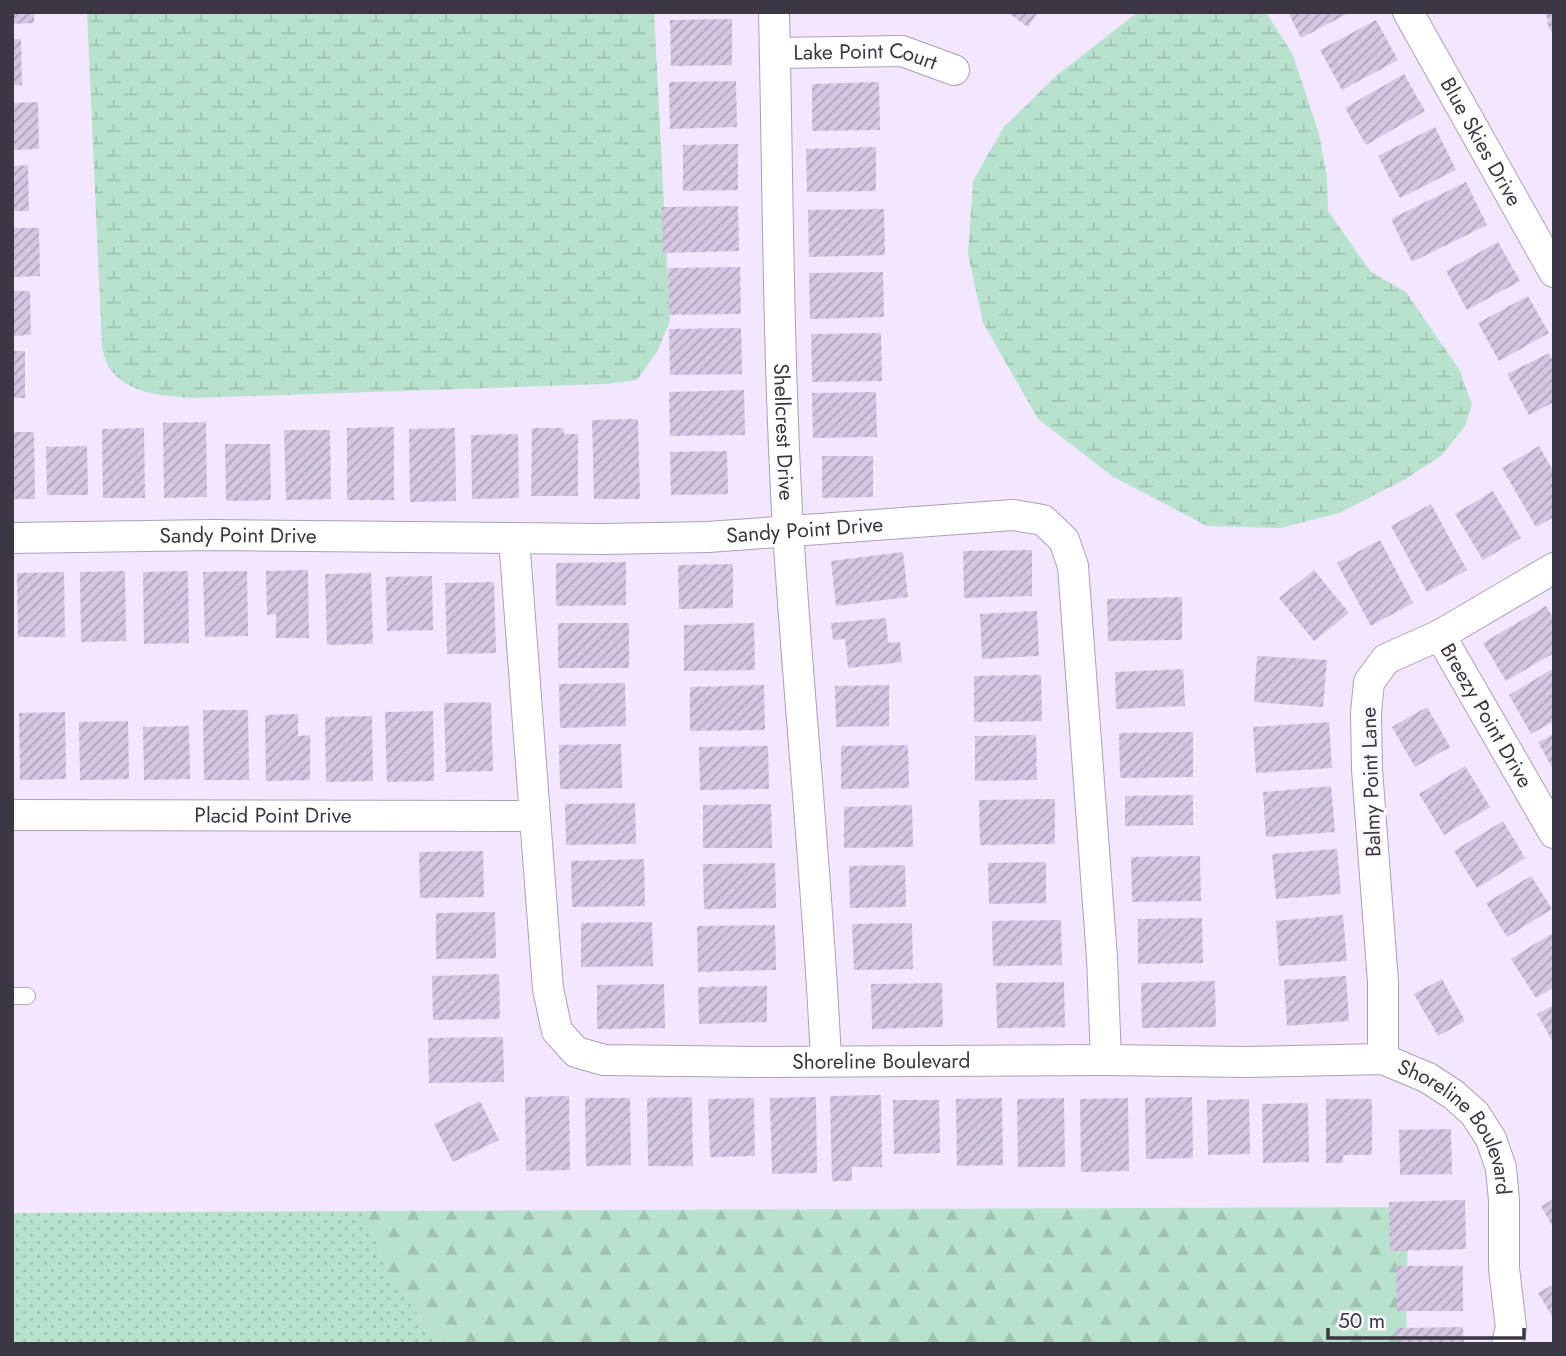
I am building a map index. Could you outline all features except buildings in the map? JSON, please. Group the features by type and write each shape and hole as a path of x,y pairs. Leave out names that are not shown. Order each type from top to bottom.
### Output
{"street":[{"name":"Shellcrest Drive","path":"774,12 782,408 788,531 821,954 826,1061"},
{"name":"Blue Skies Drive","path":"1408,12 1554,272"},
{"name":"Lake Point Court","path":"775,53 902,51 954,70"},
{"name":"Sandy Point Drive","path":"12,538 215,534 514,538 708,537 1013,514 1043,520 1064,540 1073,566 1101,944 1106,1060"},
{"name":"Shoreline Boulevard","path":"514,538 548,989 557,1031 576,1052 604,1060 1246,1062 1383,1059 1428,1078 1454,1095 1475,1114 1491,1139 1501,1168 1504,1268 1514,1338"},
{"name":"Balmy Point Lane","path":"1383,1059 1384,982 1367,769 1366,713 1369,682 1386,659 1440,635 1554,568"},
{"name":"Breezy Point Drive","path":"1440,635 1554,833"},
{"name":"Placid Point Drive","path":"12,815 533,816"}],"green space":[{"path":"87,12 654,12 670,321 657,352 637,380 606,384 193,398 148,393 127,384 110,369 102,348"},
{"path":"1138,12 1266,12 1293,55 1319,134 1327,176 1328,211 1371,272 1406,292 1460,371 1472,405 1465,426 1442,455 1404,480 1339,513 1280,528 1207,526 1112,476 1038,419 983,323 968,254 973,181 1003,128 1057,75"},
{"path":"1408,1207 1406,1344 447,1344 423,1321 392,1277 362,1211"},
{"path":"362,1211 392,1277 423,1321 447,1344 12,1344 12,1213"}]}
